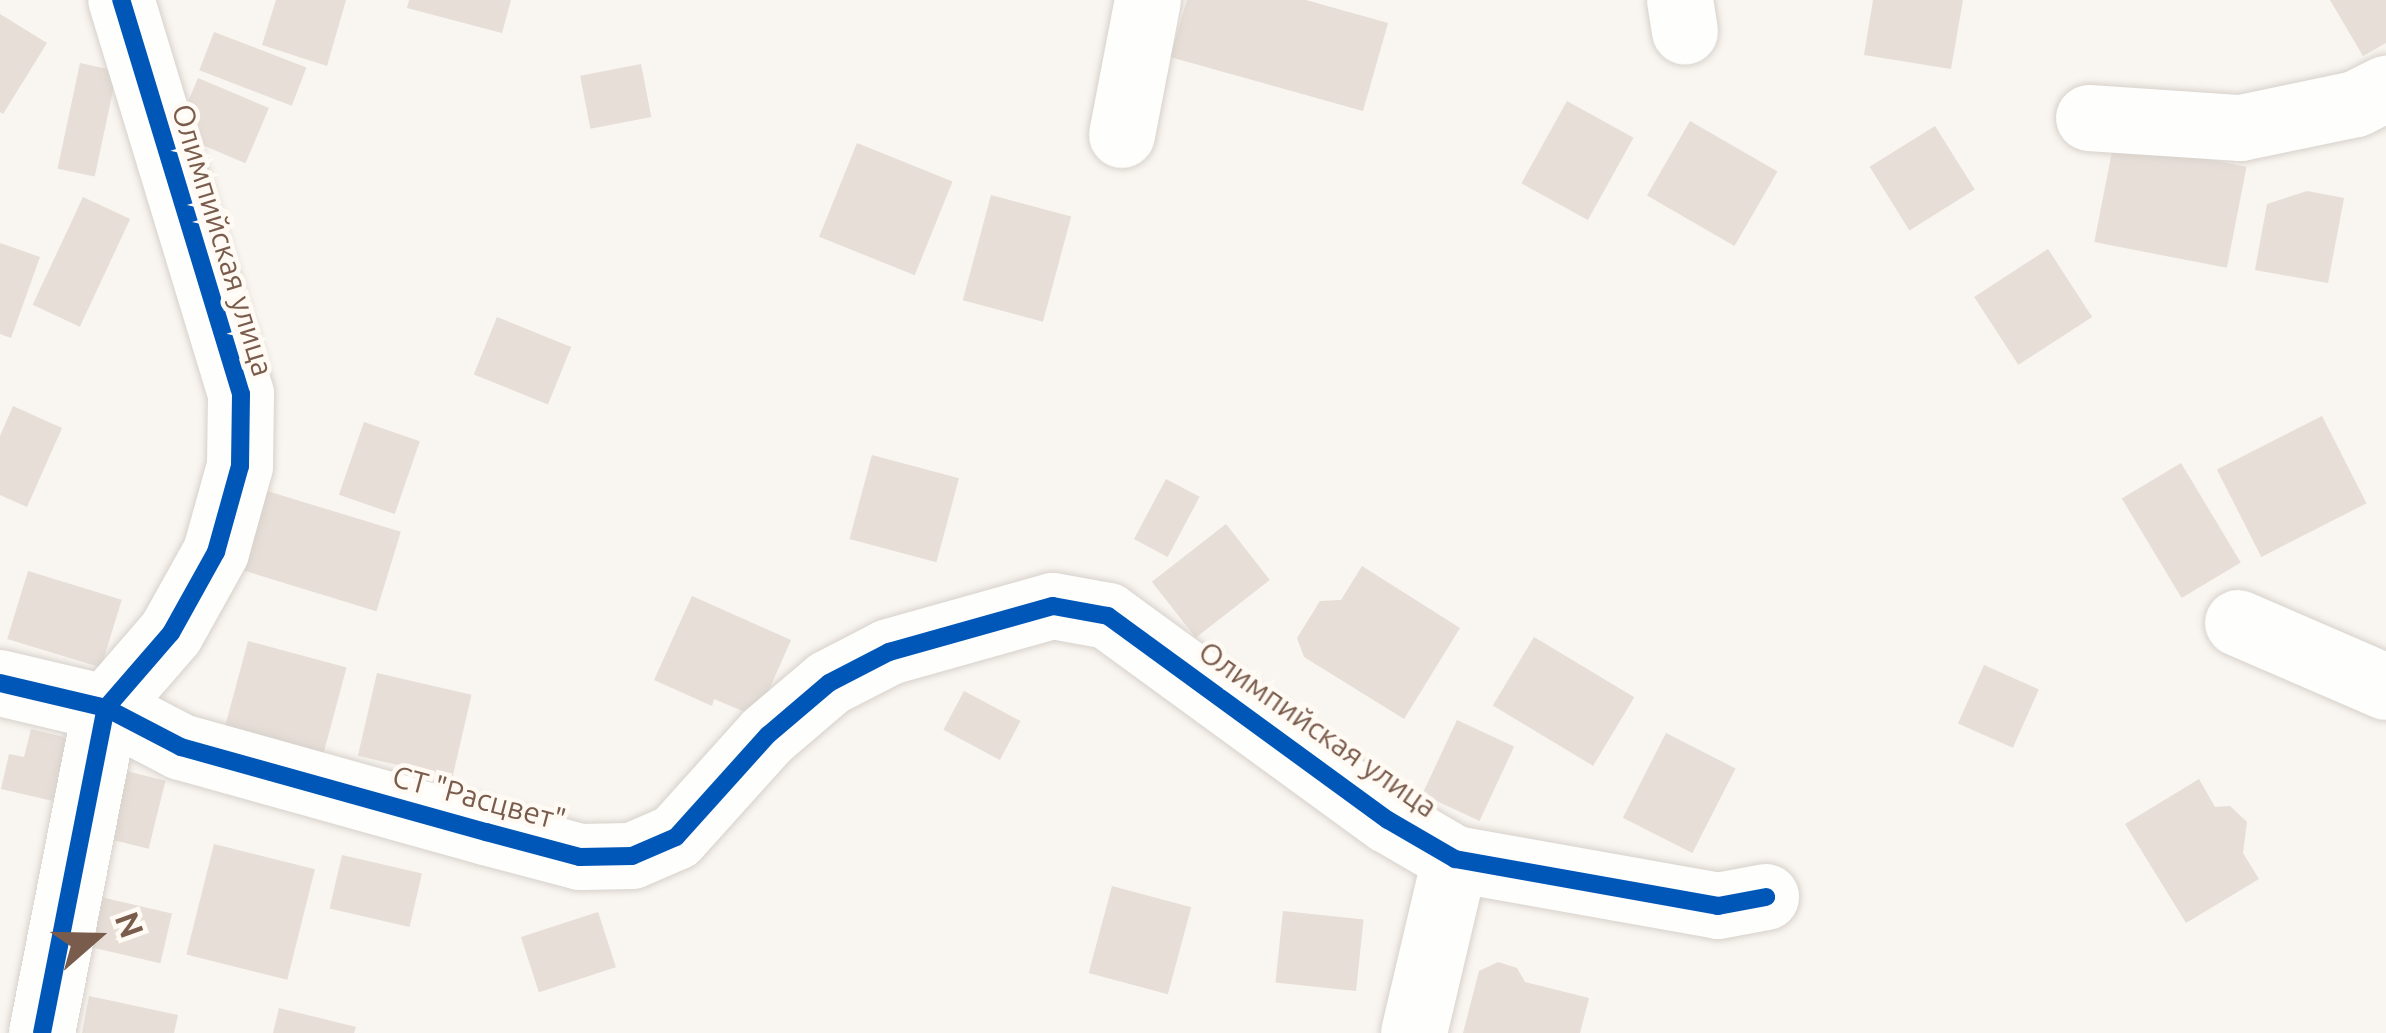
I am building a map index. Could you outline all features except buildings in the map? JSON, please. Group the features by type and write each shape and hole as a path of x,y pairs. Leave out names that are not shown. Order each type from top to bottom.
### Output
{"street":[{"name":"Олимпийская улица","path":"42,1033 106,708 170,633 216,552 240,466 241,394 121,0"},
{"path":"1121,135 1148,0"},
{"path":"2089,118 2241,128 2356,104 2386,89"},
{"name":"Олимпийская улица","path":"989,623 1053,606 1108,616 1388,820 1455,859 1718,906 1766,897"},
{"path":"2238,622 2386,687"},
{"name":"СТ \"Расцвет\"","path":"0,682 106,708 182,747 580,857 632,856 676,837 768,735 829,683 889,652 989,623"},
{"path":"1414,1033 1455,859"}],"cycle path":[{"path":"42,1033 106,708 171,633 216,552 240,466 241,394 121,0"},
{"path":"0,683 106,708 181,747 486,832 580,857 632,856 676,837 768,735 829,683 889,652 1053,606 1108,616 1388,820 1455,859 1718,906 1766,897"}]}
